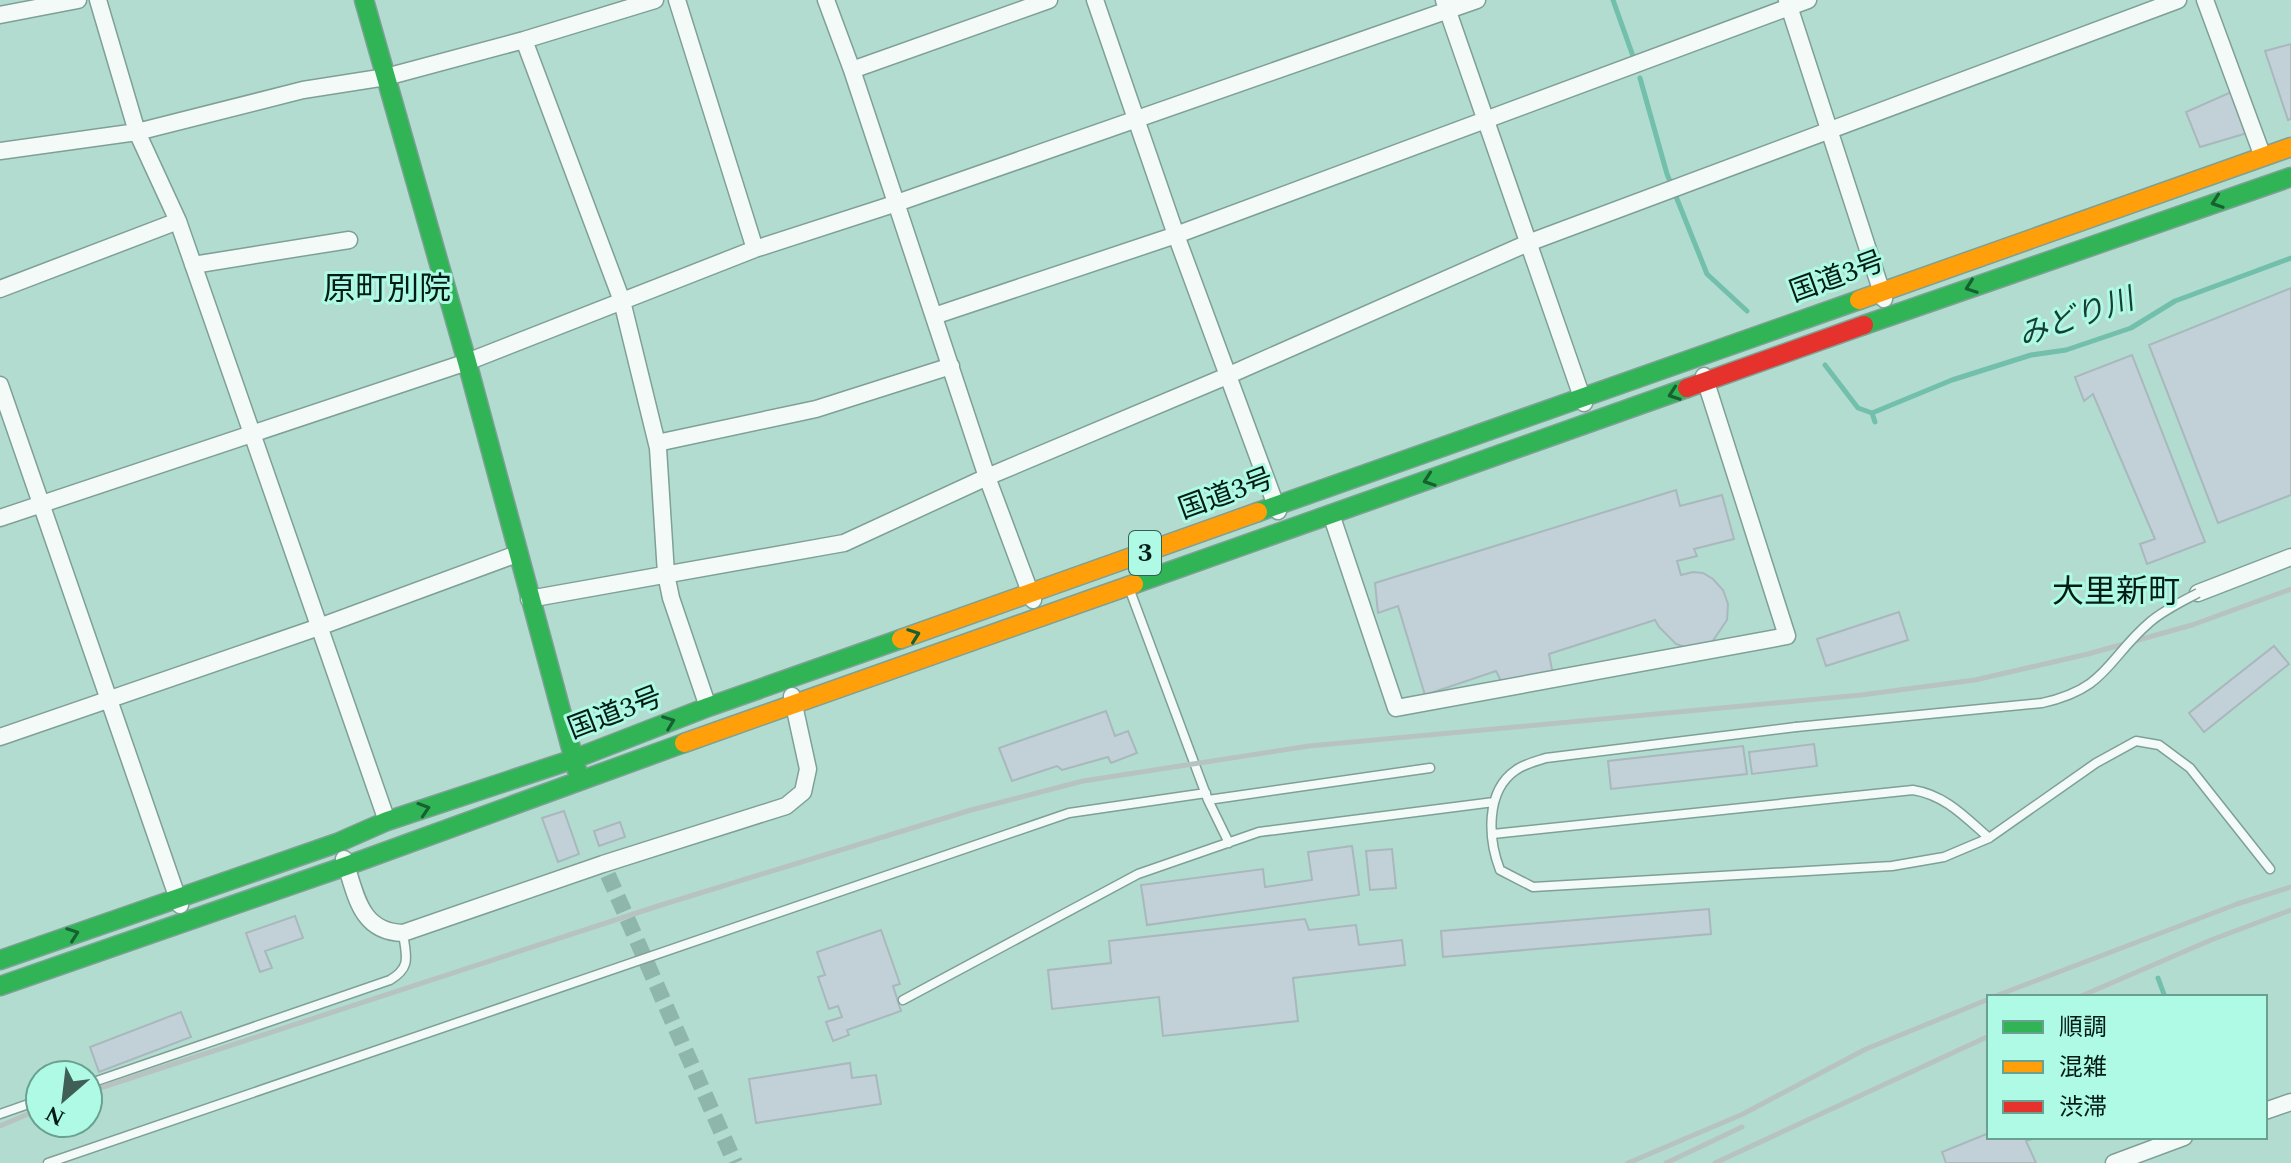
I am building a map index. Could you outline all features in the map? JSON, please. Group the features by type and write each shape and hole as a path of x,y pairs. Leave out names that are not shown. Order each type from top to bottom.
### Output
{"main road":[{"path":"364,0 467,362 579,780"},
{"name":"国道3号","path":"0,960 177,896 337,843 387,821 574,759 708,707 2291,147"},
{"name":"国道3号","path":"0,986 2291,177"}],"street":[{"path":"0,15 78,0"},
{"path":"98,0 137,132 178,221 387,821"},
{"path":"0,151 137,132 303,90 386,77 524,40 655,0"},
{"path":"677,0 755,249"},
{"path":"826,0 987,477 1040,619"},
{"path":"852,70 1049,0"},
{"path":"1095,0 1176,235 1285,531"},
{"path":"0,518 467,362 755,249 1136,119 1446,6 1477,0"},
{"path":"934,316 1176,235 1789,3 1808,0"},
{"path":"529,599 844,543 987,477 1227,376 1528,243 2178,0"},
{"path":"2205,0 2263,157"},
{"path":"1789,3 1891,316"},
{"path":"1446,6 1483,120 1591,423"},
{"path":"524,40 622,301 657,443 666,574 671,598 708,707"},
{"path":"0,289 178,221"},
{"path":"193,265 349,240"},
{"path":"1331,514 1396,708 1787,636 1699,357"},
{"path":"657,443 816,409 951,366"},
{"path":"0,385 186,922"},
{"path":"0,737 319,627 517,554"},
{"path":"2198,593 2291,557"},
{"path":"337,843 365,917 382,931 403,933 605,870 786,806 803,792 808,769 795,705 786,680"},
{"path":"2267,1110 2291,1102"},
{"path":"2114,1163 2179,1139"}],"lane":[{"path":"1129,587 1207,796 1229,843"},
{"path":"2198,593 2167,609 2148,624 2110,669 2090,685 2064,698 2042,703 1796,727 1546,758 1516,769 1500,786 1494,802 1494,853 1500,870 1533,887 1892,866 1944,857 1989,838 2096,763 2136,741 2159,745 2190,768 2270,869"},
{"path":"48,1163 1069,813 1430,768"},
{"path":"1493,834 1913,790 1929,792 1946,800 1989,838"},
{"path":"903,1000 1138,874 1259,832 1494,802"},
{"path":"104,1078 390,980 402,973 407,961 403,933"},
{"path":"0,1114 24,1106"}],"building":[{"path":"2291,44 2291,119 2288,120 2265,51"},
{"path":"2238,89 2254,131 2200,147 2186,112"},
{"path":"2291,288 2291,495 2218,523 2149,345"},
{"path":"2132,355 2205,542 2147,564 2140,544 2155,539 2093,394 2084,401 2075,377"},
{"path":"1676,490 1680,506 1722,495 1734,539 1694,549 1697,556 1677,561 1681,575 1703,573 1723,590 1728,604 1727,620 1712,642 1688,648 1676,644 1655,620 1549,654 1554,680 1508,695 1496,671 1425,695 1398,606 1378,613 1375,583"},
{"path":"1899,612 1908,640 1826,666 1817,639"},
{"path":"2274,646 2289,664 2204,732 2189,713"},
{"path":"1106,711 1115,736 1128,731 1137,753 1111,763 1108,757 1062,770 1057,766 1012,781 999,748"},
{"path":"1814,744 1817,766 1752,774 1749,752"},
{"path":"1743,746 1747,774 1611,789 1608,761"},
{"path":"564,811 579,854 558,862 542,818"},
{"path":"620,822 625,837 599,846 594,831"},
{"path":"1352,846 1359,895 1147,925 1141,885 1263,869 1265,887 1312,880 1308,852"},
{"path":"1392,849 1396,888 1370,890 1366,851"},
{"path":"1709,909 1711,934 1443,957 1441,931"},
{"path":"295,916 303,938 265,951 272,968 260,972 246,933"},
{"path":"1305,919 1309,930 1356,925 1359,945 1402,940 1405,965 1293,978 1298,1021 1163,1036 1159,997 1052,1009 1048,970 1111,963 1109,941"},
{"path":"881,930 900,984 893,986 901,1011 847,1030 849,1035 833,1041 826,1022 842,1017 838,1006 829,1009 818,977 825,975 817,952"},
{"path":"181,1012 191,1037 104,1070 104,1059 94,1059 90,1047"},
{"path":"850,1063 852,1078 876,1075 881,1104 756,1123 749,1079"},
{"path":"1987,1134 1987,1139 2032,1139 2026,1141 2036,1163 1946,1163 1942,1152"}],"waterway":[{"path":"1613,0 1634,59"},
{"path":"1640,78 1667,174 1707,274 1747,311"},
{"name":"みどり川","path":"1872,413 1952,380 2031,355 2066,350 2131,328 2175,301 2291,258"},
{"path":"1825,365 1858,408 1872,413"},
{"path":"1872,413 1875,422"},
{"path":"2158,978 2164,995"}],"tunnel":[{"path":"608,875 735,1163"}],"railway":[{"path":"104,1087 658,906 971,810 1083,781 1309,746 1861,695 1975,680 2088,654 2192,625 2291,589"},
{"path":"1998,995 2237,904 2291,887"},
{"path":"2084,995 2211,940 2291,910"},
{"path":"1628,1163 1743,1114 1866,1049 1987,1000"},
{"path":"1715,1163 1987,1037"},
{"path":"0,1126 24,1116"},
{"path":"1666,1163 1742,1127"}],"traffic: fast":[{"path":"364,0 467,362 578,774"},
{"path":"1864,325 2291,177"},
{"path":"1258,512 1859,300"},
{"path":"1134,584 1687,388"},
{"path":"0,960 337,843 387,821 574,759 708,707 901,639"},
{"path":"0,986 346,866 684,743"}],"traffic: slow":[{"path":"1859,300 2291,147"},
{"path":"901,639 1258,512"},
{"path":"684,743 1134,584"}],"traffic: jam":[{"path":"1687,388 1864,325"}],"district":[{"name":"原町別院","path":"387,289"},
{"name":"大里新町","path":"2116,592"}]}
